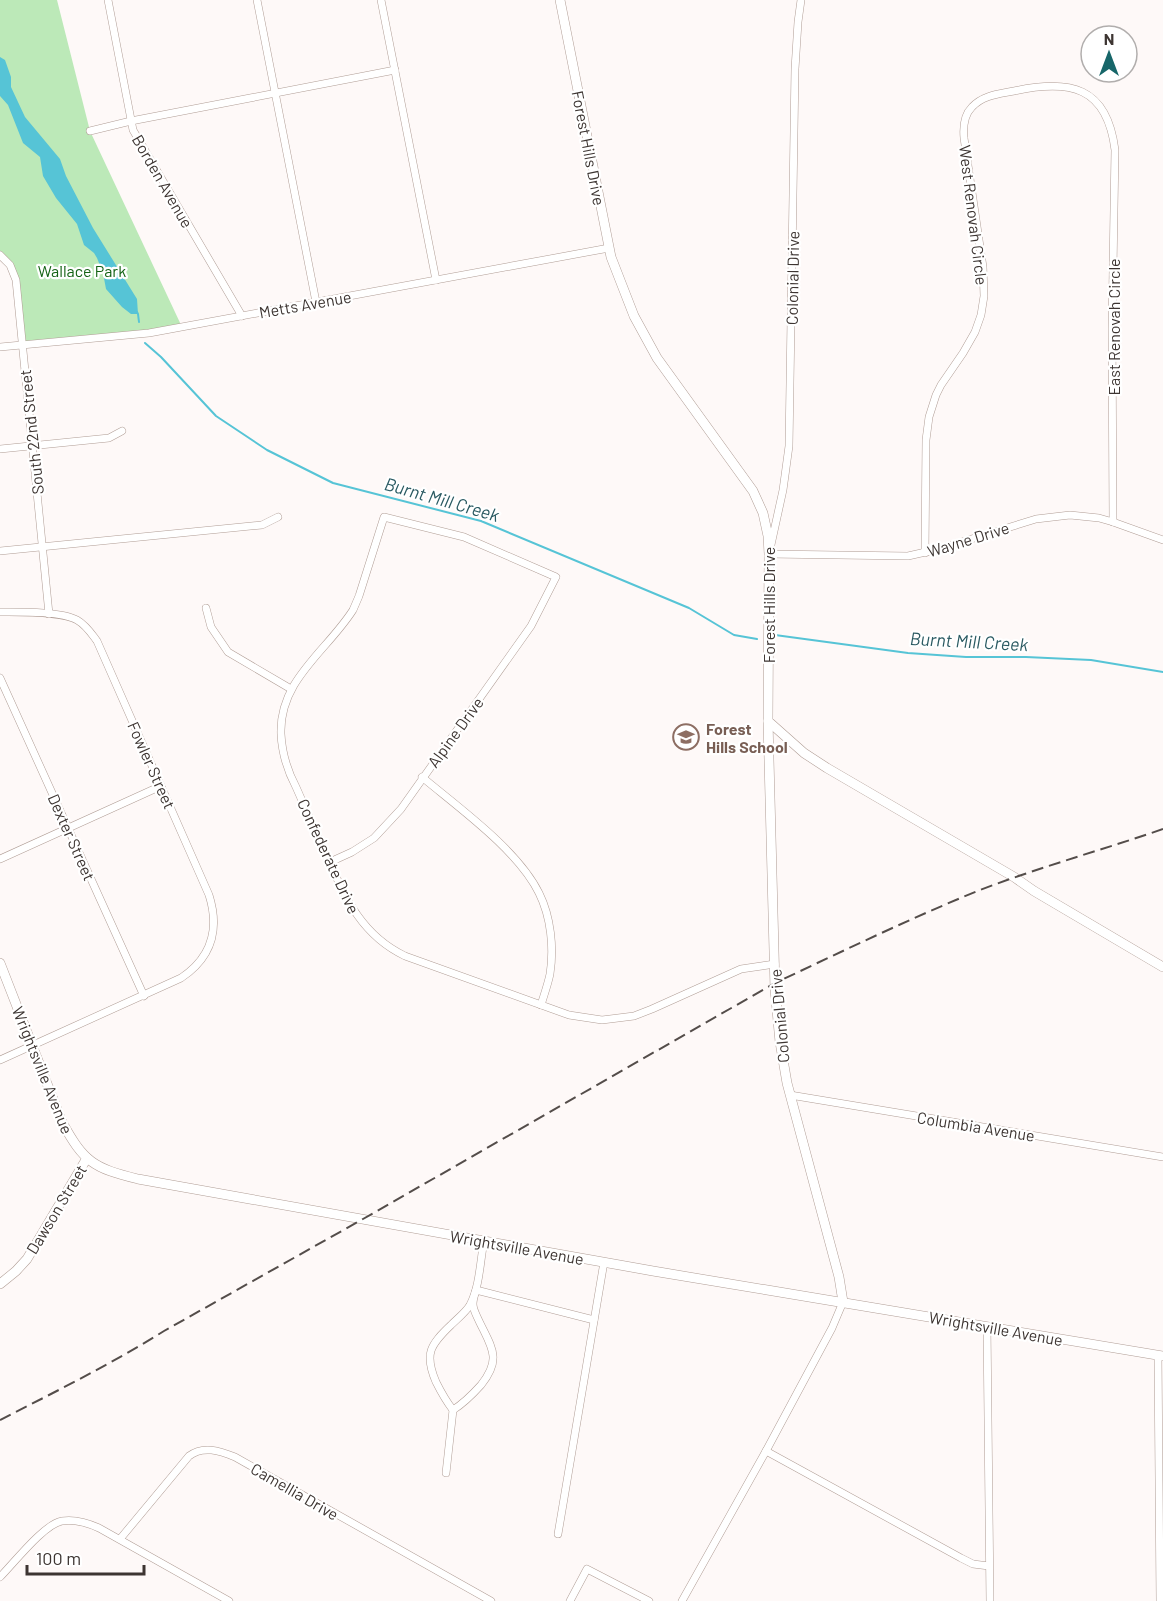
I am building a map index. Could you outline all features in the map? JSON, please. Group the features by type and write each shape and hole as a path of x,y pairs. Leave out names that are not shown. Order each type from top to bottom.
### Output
{"street":[{"name":"Borden Avenue","path":"108,0 133,130 242,316"},
{"path":"257,0 316,302"},
{"path":"381,0 436,280"},
{"name":"Forest Hills Drive","path":"560,0 609,248 623,291 652,350 753,491 763,513 769,554 768,722"},
{"name":"Colonial Drive","path":"769,554 783,490 789,446 795,69 801,0"},
{"path":"90,130 395,70"},
{"name":"West Renovah Circle","path":"925,553 926,440 929,417 941,385 975,332 984,296 983,267 963,130 966,116 972,107 986,97 1032,87 1059,85 1074,88 1097,102 1106,114 1112,133"},
{"name":"East Renovah Circle","path":"1112,133 1115,150 1112,329 1113,522"},
{"name":"Metts Avenue","path":"0,347 149,333 609,248"},
{"name":"South 22nd Street","path":"0,255 10,265 16,280 49,614"},
{"path":"0,449 109,438 122,431"},
{"name":"Wayne Drive","path":"769,554 891,556 925,553 1024,522 1053,516 1078,515 1113,522 1163,540"},
{"path":"0,551 262,525 278,517"},
{"name":"Confederate Drive","path":"556,577 464,537 384,517 353,610 291,689 286,700 281,726 282,749 288,772 343,893 357,917 370,931 405,956 569,1015 589,1019 624,1018 652,1009 741,969 775,964"},
{"name":"Alpine Drive","path":"330,862 352,852 374,837 400,809 531,626 556,577"},
{"path":"206,608 211,627 228,652 291,689"},
{"name":"Fowler Street","path":"0,612 49,614 72,618 90,632 97,642 212,903 214,927 210,945 202,959 189,973 144,996"},
{"name":"Dexter Street","path":"0,678 144,996"},
{"path":"768,722 804,753 827,768 1163,967"},
{"name":"Colonial Drive","path":"768,722 777,1014 783,1066 839,1277 843,1302"},
{"path":"422,777 484,828 531,879 541,896 547,916 552,950 550,974 541,1005"},
{"path":"0,859 161,786"},
{"name":"Wrightsville Avenue","path":"0,963 62,1122 72,1140 87,1158 101,1168 138,1179 484,1241 1160,1355"},
{"path":"0,1060 144,996"},
{"name":"Columbia Avenue","path":"790,1095 1163,1157"},
{"name":"Dawson Street","path":"0,1284 27,1259 87,1158"},
{"path":"453,1410 476,1390 493,1365 492,1349 473,1303 484,1241"},
{"path":"558,1534 604,1262"},
{"path":"476,1290 594,1320"},
{"path":"446,1473 453,1410 437,1384 429,1359 435,1342 468,1309 476,1290"},
{"path":"683,1601 832,1328 843,1302"},
{"path":"987,1326 990,1601"},
{"path":"1160,1355 1160,1601"},
{"name":"Camellia Drive","path":"120,1539 189,1456 198,1451 212,1450 235,1457 491,1601"},
{"path":"766,1451 960,1558 973,1564 989,1566"},
{"path":"0,1577 50,1525 69,1520 99,1528 229,1601"},
{"path":"570,1601 587,1569 649,1601"}],"green space":[{"name":"Wallace Park","path":"0,0 57,0 90,131 182,327 23,345 16,280 0,255"}],"water":[{"path":"0,57 5,60 11,77 11,87 25,117 60,159 66,176 93,228 137,299 138,314 131,314 122,307 106,289 97,258 84,245 77,224 56,198 43,176 40,157 23,143 8,105 0,96"}],"waterway":[{"name":"Burnt Mill Creek","path":"137,312 139,322"},
{"name":"Burnt Mill Creek","path":"145,343 216,416 267,450 333,483 481,521 689,608 734,635 757,639"},
{"name":"Burnt Mill Creek","path":"775,635 908,653 1091,660 1163,672"}],"railway":[{"path":"0,1420 124,1355 775,983 980,890 1163,829"}],"place":[{"name":"Forest Hills School","path":"686,737"}]}
